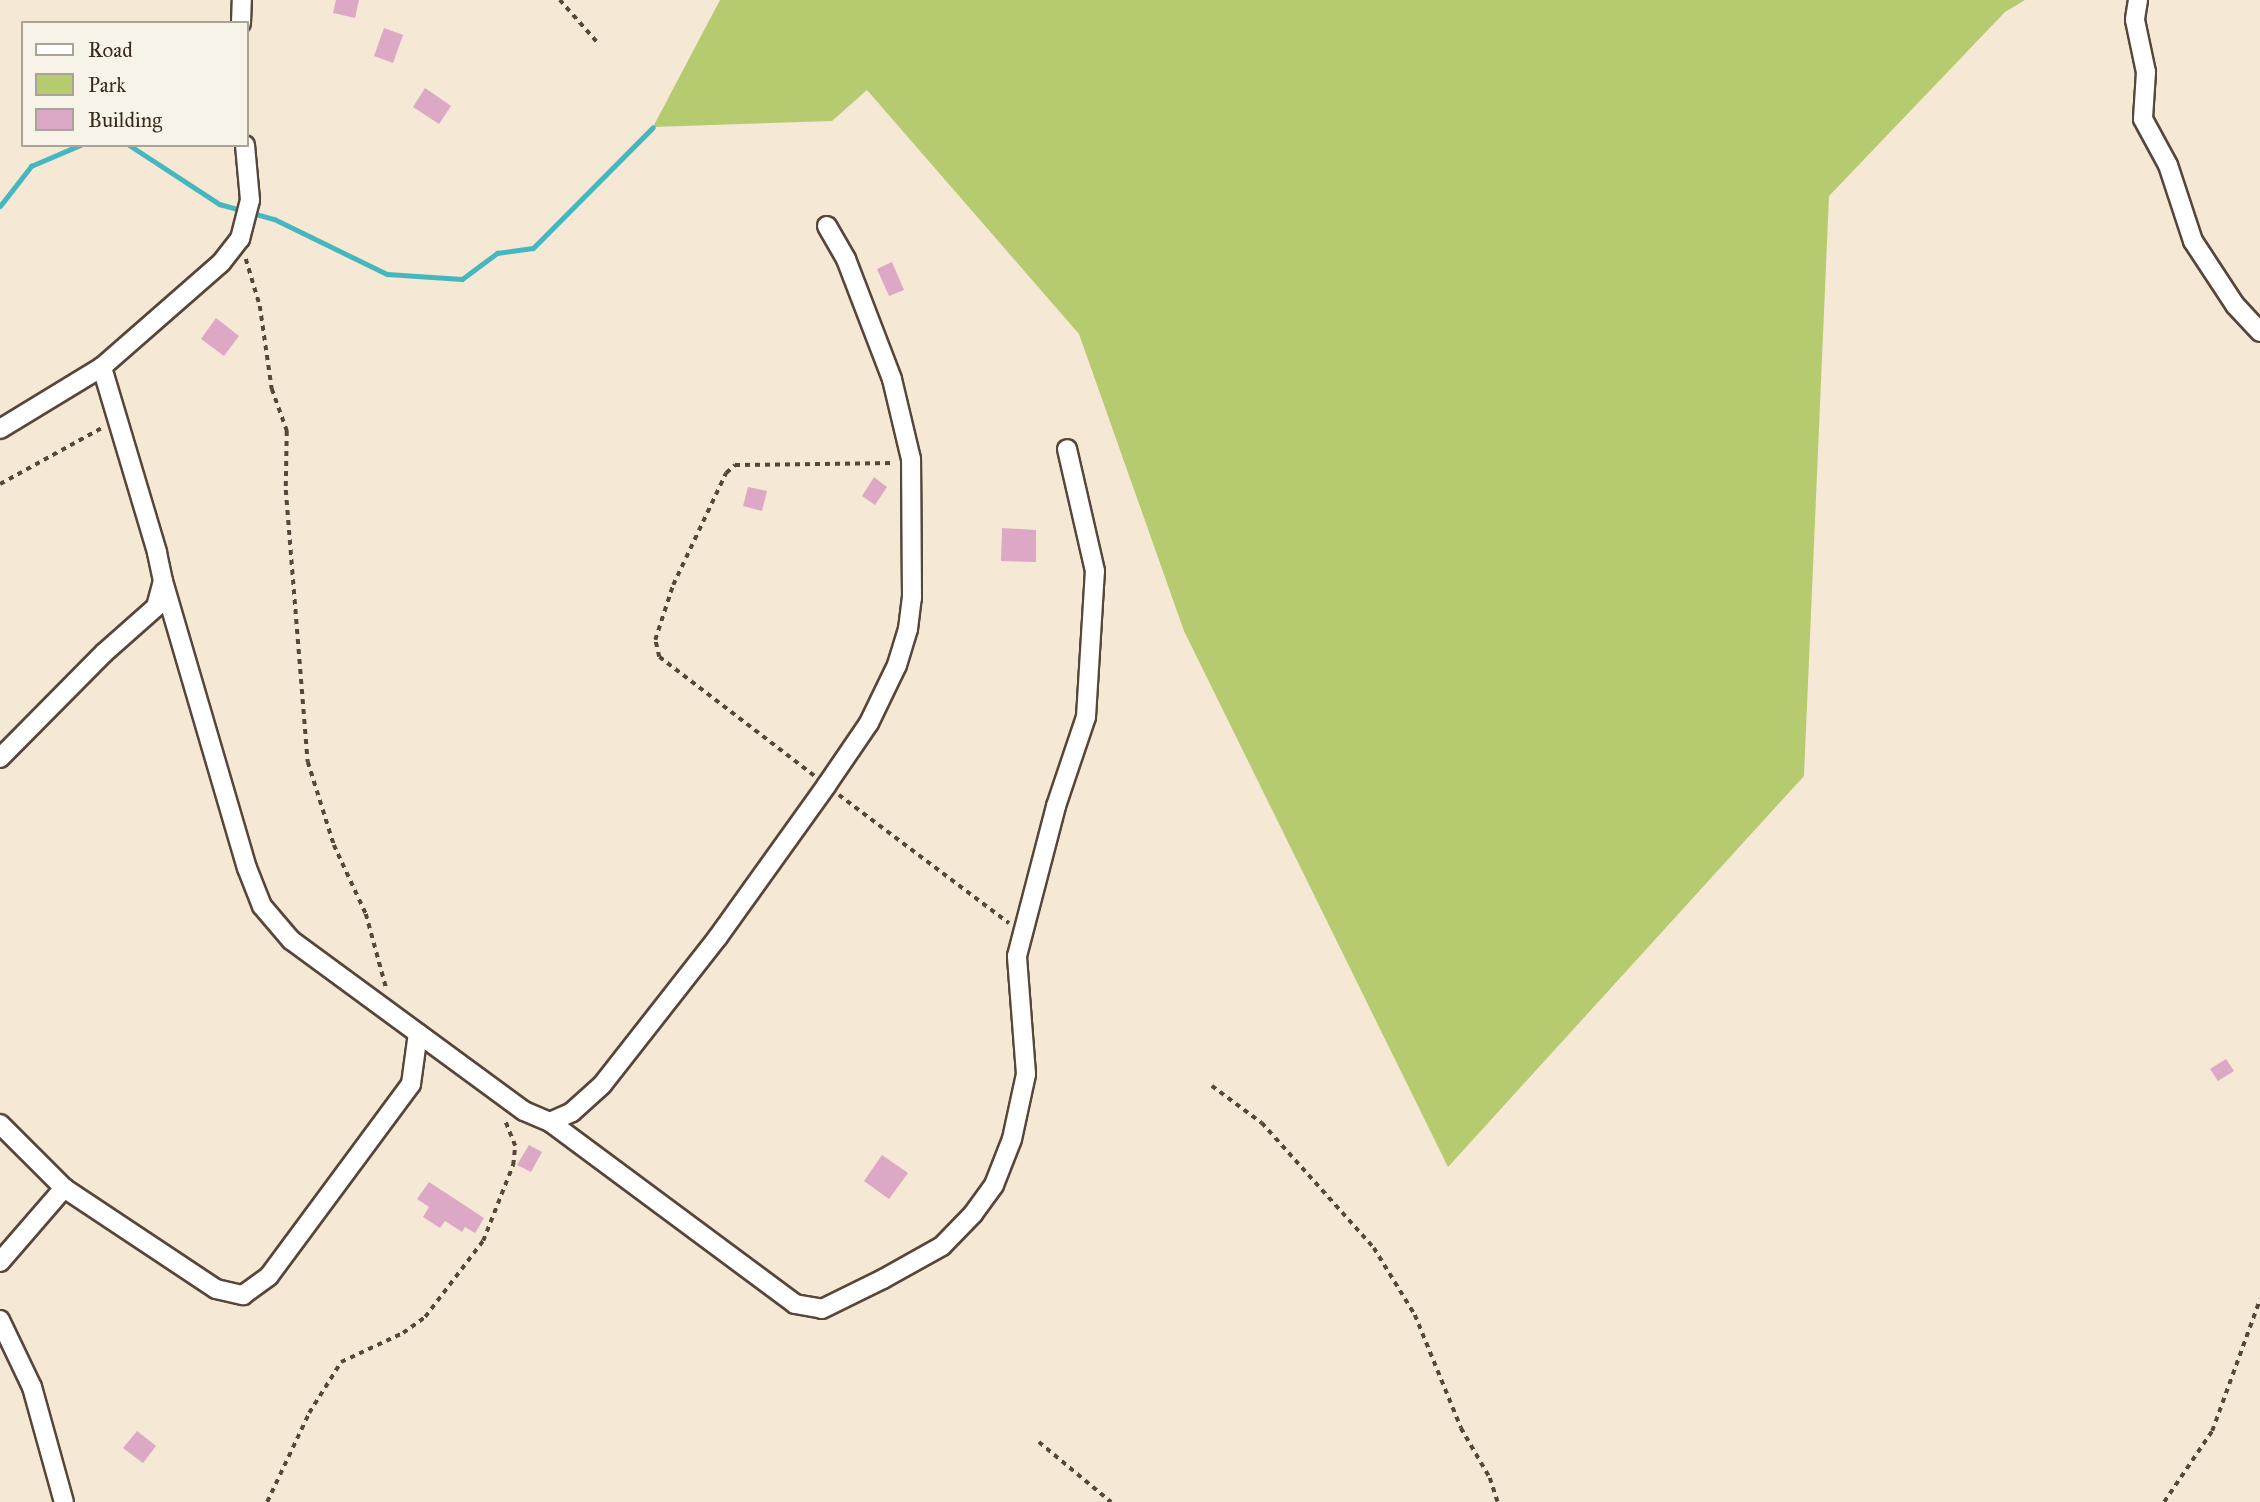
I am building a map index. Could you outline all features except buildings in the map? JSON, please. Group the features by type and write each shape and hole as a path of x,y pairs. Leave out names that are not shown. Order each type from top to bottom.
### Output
{"street":[{"path":"241,21 242,0"},
{"path":"2138,0 2135,20 2146,72 2143,118 2168,165 2193,242 2235,305 2260,332"},
{"path":"0,429 102,367 221,263 241,233 250,200 245,147"},
{"path":"550,1122 572,1112 602,1085 718,937 869,723 897,665 908,629 912,598 911,464 892,379 846,259 827,226"},
{"path":"102,367 247,868 262,905 291,940 524,1111 550,1122 795,1304 822,1309 942,1246 994,1185 1012,1139 1026,1074 1017,956 1056,806 1086,717 1092,672 1095,570 1067,449"},
{"path":"0,758 104,653 147,617 156,607 163,581"},
{"path":"0,1124 64,1188 216,1289 243,1295 269,1276 411,1084 418,1033"},
{"path":"0,1262 64,1188"},
{"path":"0,1320 32,1387 64,1502"}],"path":[{"path":"560,0 597,42"},
{"path":"241,233 260,306 272,389 288,431 286,490 308,762 334,845 366,915 391,1013"},
{"path":"0,484 88,438 114,413"},
{"path":"911,464 735,465 726,473 673,585 655,640 659,657 1023,933"},
{"path":"1212,1086 1262,1123 1374,1248 1415,1315 1461,1428 1490,1478 1498,1502"},
{"path":"267,1502 309,1413 341,1363 402,1333 425,1317 483,1241 513,1165 515,1146 503,1116"},
{"path":"2164,1502 2212,1431 2260,1299"},
{"path":"1039,1442 1111,1502"}],"green space":[{"path":"720,0 2025,0 2005,12 1829,196 1804,776 1448,1167 1184,631 1079,334 867,90 832,121 653,127"}],"waterway":[{"path":"132,147 219,204 274,219 387,274 462,279 497,253 533,248 653,127"},
{"path":"0,206 31,166 75,147"}]}
